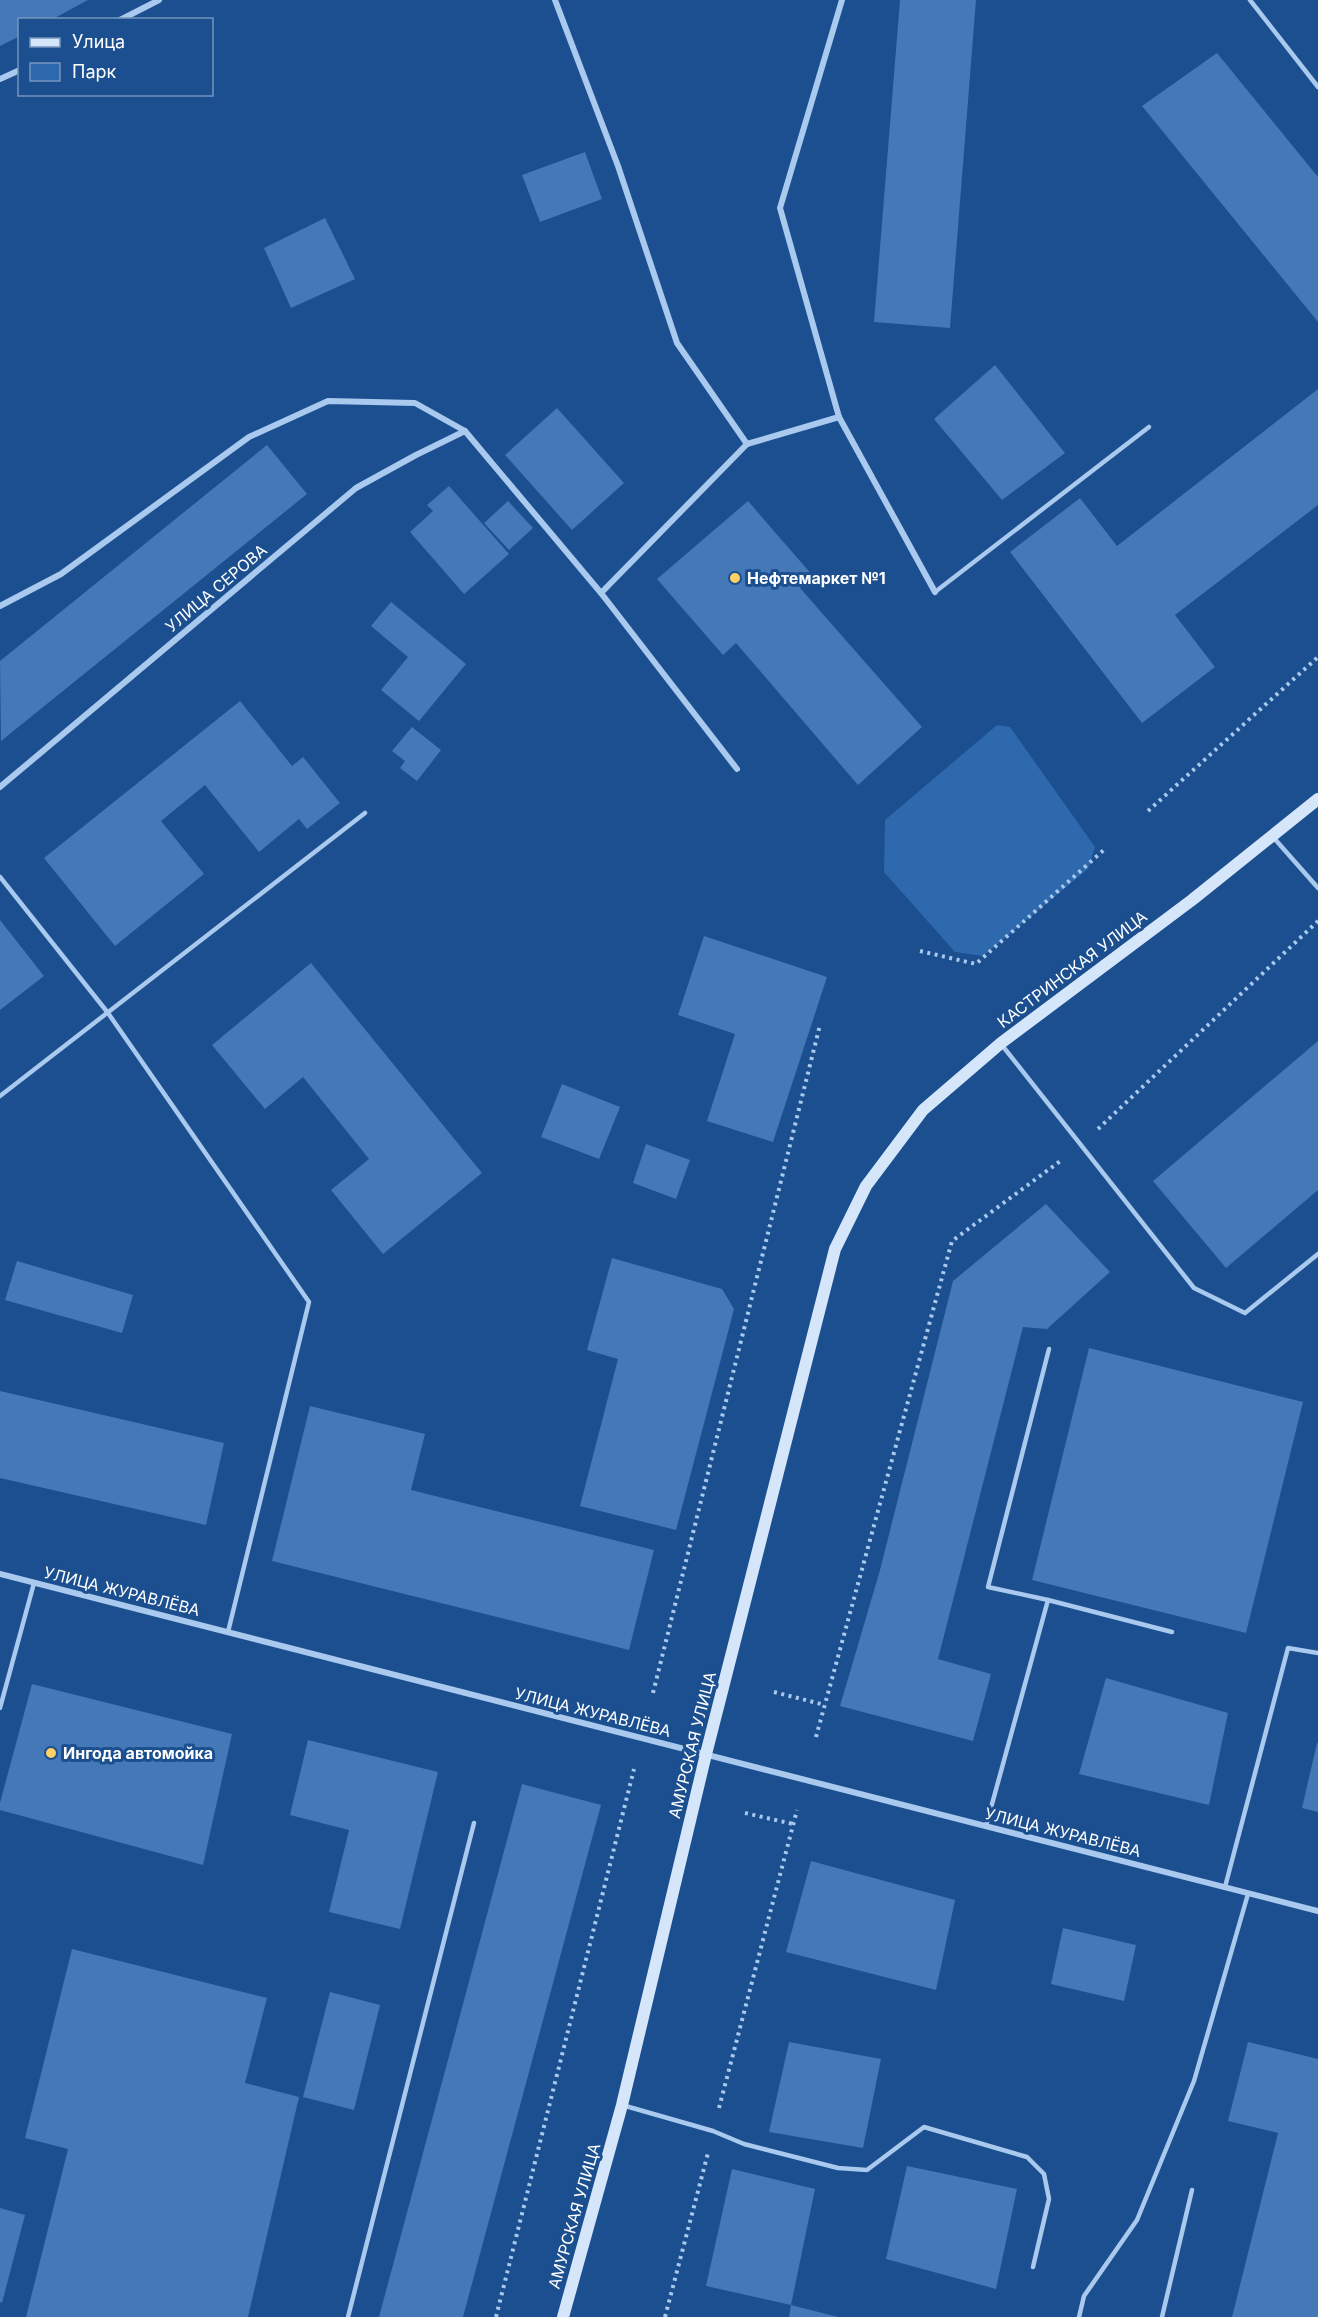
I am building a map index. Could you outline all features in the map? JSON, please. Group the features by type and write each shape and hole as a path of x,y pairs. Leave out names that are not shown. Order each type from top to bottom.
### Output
{"main road":[{"name":"КАСТРИНСКАЯ УЛИЦА","path":"866,1186 923,1110 1001,1043 1192,900 1318,799"},
{"name":"АМУРСКАЯ УЛИЦА","path":"563,2317 622,2105 706,1754 835,1249 866,1186"}],"street":[{"path":"124,18 159,0"},
{"path":"555,0 618,166 677,343 747,444"},
{"path":"842,0 780,208 839,417 935,592"},
{"path":"0,79 18,71"},
{"path":"0,606 61,574 249,437 328,401 415,403 465,431 601,593 737,769"},
{"path":"601,593 747,444 839,417"},
{"name":"УЛИЦА СЕРОВА","path":"0,787 356,488 465,431"},
{"name":"УЛИЦА ЖУРАВЛЁВА","path":"0,1574 1318,1911"}],"lane":[{"path":"1250,0 1318,87"},
{"path":"935,592 1149,427"},
{"path":"0,1096 365,813"},
{"path":"1273,837 1318,888"},
{"path":"0,877 108,1012 309,1302 228,1632"},
{"path":"1001,1043 1194,1288 1245,1314 1318,1254"},
{"path":"1048,1349 988,1587 1172,1632"},
{"path":"0,1708 34,1583"},
{"path":"986,1826 1047,1600"},
{"path":"1225,1887 1288,1648 1318,1653"},
{"path":"348,2317 474,1823"},
{"path":"1079,2317 1084,2296 1137,2220 1194,2081 1248,1893"},
{"path":"622,2105 713,2131 744,2144 838,2168 867,2170 924,2127 1027,2157 1044,2174 1049,2199 1033,2267"},
{"path":"1161,2317 1192,2190"}],"path":[{"path":"1148,811 1318,657"},
{"path":"920,951 976,964 1106,848"},
{"path":"816,1737 952,1241 1082,1145 1318,921"},
{"path":"653,1693 820,1025"},
{"path":"774,1692 825,1705"},
{"path":"496,2317 633,1769"},
{"path":"665,2317 797,1810"},
{"path":"745,1813 793,1824"}],"green space":[{"path":"997,725 1010,727 1095,847 1088,869 983,956 955,952 884,872 885,820"}],"building":[{"path":"0,0 88,0 55,18 18,18 18,37 0,46"},
{"path":"900,0 976,0 950,328 874,322"},
{"path":"1217,53 1318,177 1318,322 1142,106"},
{"path":"585,152 602,199 540,222 522,175"},
{"path":"325,218 355,279 291,308 264,248"},
{"path":"995,365 1065,453 1002,500 934,419"},
{"path":"1318,389 1318,505 1175,615 1215,667 1142,723 1010,552 1080,498 1117,546"},
{"path":"557,408 624,483 572,530 505,455"},
{"path":"267,445 307,494 1,741 0,661"},
{"path":"449,486 509,554 464,594 410,532 433,511 427,505"},
{"path":"508,501 533,528 509,550 484,523"},
{"path":"748,501 813,576 800,588 922,727 858,785 736,643 723,655 657,579"},
{"path":"391,602 466,664 419,721 381,690 408,657 371,626"},
{"path":"240,701 292,766 303,757 340,803 307,829 299,819 259,852 205,785 161,821 204,874 115,946 44,858"},
{"path":"412,727 441,750 417,781 400,768 405,761 392,751"},
{"path":"0,920 44,976 0,1010"},
{"path":"704,936 827,977 773,1142 707,1121 735,1034 678,1015"},
{"path":"311,963 482,1173 383,1254 331,1190 369,1159 303,1077 265,1109 212,1045"},
{"path":"1318,1041 1318,1190 1226,1268 1153,1181"},
{"path":"562,1084 620,1107 599,1159 541,1137"},
{"path":"646,1144 690,1160 676,1199 633,1183"},
{"path":"1046,1204 1110,1272 1047,1329 1023,1327 938,1659 991,1674 973,1741 840,1706 880,1570 953,1281"},
{"path":"612,1258 722,1289 734,1309 676,1530 580,1506 618,1359 587,1350"},
{"path":"17,1261 133,1295 122,1333 5,1300"},
{"path":"1089,1348 1303,1402 1246,1633 1032,1580"},
{"path":"0,1391 224,1443 206,1525 0,1478"},
{"path":"310,1406 425,1434 411,1490 654,1550 629,1650 272,1561"},
{"path":"1106,1678 1228,1713 1209,1805 1079,1774"},
{"path":"32,1684 232,1734 203,1865 0,1810"},
{"path":"308,1740 438,1772 400,1929 329,1912 349,1830 290,1815"},
{"path":"1318,1743 1318,1812 1302,1808"},
{"path":"522,1784 601,1805 463,2317 379,2317"},
{"path":"811,1861 955,1900 936,1990 786,1952"},
{"path":"1063,1928 1136,1945 1124,2001 1051,1984"},
{"path":"72,1949 267,1998 245,2083 299,2097 248,2317 26,2317 68,2149 25,2138"},
{"path":"330,1992 380,2005 354,2110 303,2097"},
{"path":"789,2042 881,2059 863,2148 769,2132"},
{"path":"1248,2042 1318,2059 1318,2317 1232,2317 1278,2133 1228,2121"},
{"path":"907,2166 1017,2189 996,2289 886,2259"},
{"path":"732,2169 815,2189 791,2305 706,2286"},
{"path":"0,2208 25,2215 2,2303 0,2302"},
{"path":"791,2305 838,2317 789,2317"}],"place":[{"name":"Нефтемаркет №1","path":"735,578"},
{"name":"Ингода автомойка","path":"51,1753"}]}
